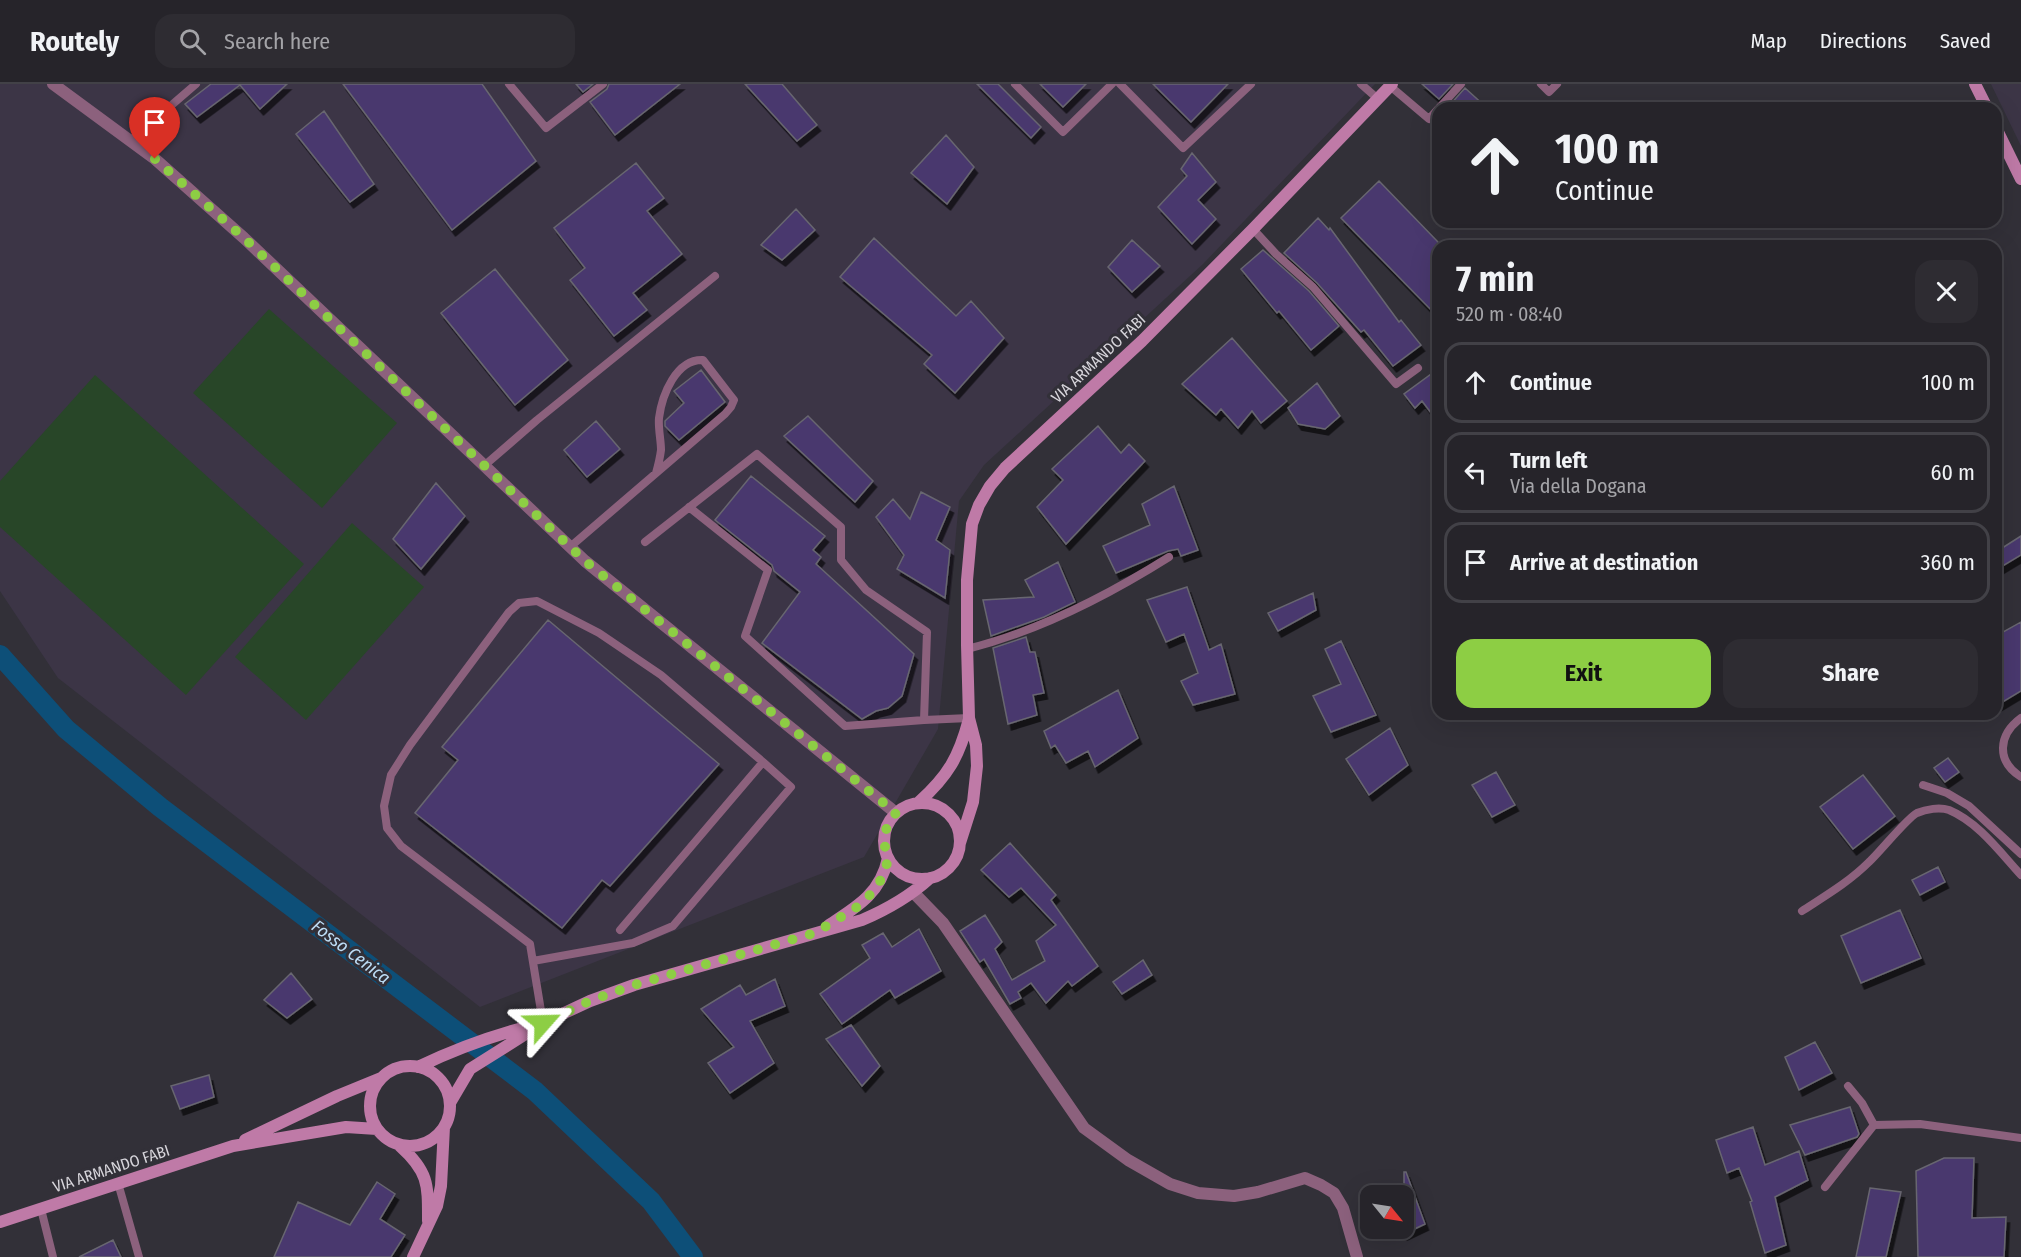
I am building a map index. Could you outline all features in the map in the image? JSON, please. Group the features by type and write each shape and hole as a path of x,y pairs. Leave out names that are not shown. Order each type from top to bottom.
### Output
{"street":[{"path":"53,84 155,159 244,238 570,547 697,654 896,813"},
{"path":"1976,84 1984,102"},
{"name":"VIA ARMANDO FABI","path":"969,718 967,580 972,524 979,505 990,486 1028,446 1142,340 1253,229 1391,85"},
{"path":"2002,137 2017,159 2021,179"},
{"path":"969,718 976,745 977,766 972,802 957,855 951,866 941,874 930,878 906,875 888,858 885,834 888,823 896,813 919,802 939,785 950,770 969,718"},
{"path":"919,802 938,806 953,818 959,830 960,843"},
{"path":"815,933 857,907 871,894 885,872 888,858"},
{"path":"450,1103 470,1069 543,1023 590,1001 634,985 862,920 914,892 930,878"},
{"path":"914,892 943,923 1084,1128 1128,1160 1170,1184 1198,1193 1234,1196 1258,1192 1305,1178 1321,1185 1334,1193 1343,1208 1357,1257"},
{"path":"418,1066 489,1036 543,1023"},
{"path":"405,1066 418,1066 430,1071 440,1079 447,1090 450,1103 449,1116 436,1137 425,1144 411,1147 387,1139 377,1129 370,1116 369,1103 373,1089 381,1078 392,1070 405,1066"},
{"name":"VIA ARMANDO FABI","path":"0,1222 233,1146 336,1096 381,1078"},
{"name":"VIA ARMANDO FABI","path":"233,1146 346,1127 377,1129"},
{"path":"413,1257 437,1206 441,1186 444,1127"},
{"path":"399,1144 411,1155 424,1174 428,1186 428,1225"}],"lane":[{"path":"130,141 196,84"},
{"path":"509,84 546,128 603,84"},
{"path":"1015,84 1063,132 1112,84"},
{"path":"1120,84 1183,148 1251,84"},
{"path":"1361,84 1378,99"},
{"path":"1445,102 1461,84"},
{"path":"1541,84 1549,92 1557,84"},
{"path":"1391,85 1429,119 1432,116"},
{"path":"1253,229 1276,254 1313,287 1396,384 1418,368"},
{"path":"485,465 715,276"},
{"path":"570,547 656,473 731,407 734,400 703,360 686,363 669,385 659,420 661,451 656,473"},
{"path":"645,542 758,454 841,526 841,560 866,591 927,632 924,720"},
{"path":"689,507 768,570 745,636 845,726 969,718"},
{"path":"967,649 1004,640 1076,608 1125,585 1169,557"},
{"path":"533,961 633,943 673,926 792,787 661,675 599,633 537,601 519,603 509,612 410,745 392,775 384,806 387,828 401,846 530,944 543,1023"},
{"path":"2021,718 2007,733 2002,747 2004,759 2011,771 2021,777"},
{"path":"620,930 763,762"},
{"path":"1923,785 1947,793 1969,806 2021,854"},
{"path":"1802,911 1868,864 1916,813 1931,809 1946,809 1962,817 1984,835 2021,875"},
{"path":"1848,1086 1862,1103 1874,1125"},
{"path":"1825,1186 1874,1125 1920,1124 2021,1138"},
{"path":"118,1184 139,1257"},
{"path":"41,1209 53,1257"}],"shaded area":[{"path":"0,84 1375,84 1203,264 984,465 959,501 938,729 864,857 480,1007 58,678 0,591"},
{"path":"1991,84 2021,84 2021,146 2002,107 2002,102 2000,102"}],"green space":[{"path":"269,309 397,423 322,508 193,393"},
{"path":"95,375 304,564 186,695 0,527 0,481"},
{"path":"352,523 424,587 306,720 235,657"}],"building":[{"path":"211,84 287,84 260,109 240,85 197,117 185,104"},
{"path":"343,84 482,84 536,161 452,230"},
{"path":"576,84 593,84 583,92"},
{"path":"609,84 680,84 615,135 590,102 607,89"},
{"path":"745,84 782,84 817,125 797,141"},
{"path":"977,84 998,84 1041,127 1031,138"},
{"path":"1040,84 1086,84 1063,107"},
{"path":"1153,84 1228,84 1191,122"},
{"path":"1422,84 1453,84 1439,99"},
{"path":"1465,88 1480,102 1452,102"},
{"path":"324,111 374,184 350,202 296,134"},
{"path":"946,135 974,167 947,204 911,173"},
{"path":"1192,153 1216,182 1198,200 1216,219 1192,244 1158,207 1187,176 1181,169"},
{"path":"636,163 664,198 647,211 682,254 633,293 647,310 614,336 570,280 585,268 554,228"},
{"path":"1379,181 1436,240 1432,240 1432,311 1341,218"},
{"path":"796,209 815,230 782,260 761,245"},
{"path":"1318,218 1329,230 1330,228 1399,322 1401,320 1421,345 1393,366 1364,330 1361,332 1317,283 1284,253"},
{"path":"874,238 956,316 971,301 1004,338 955,393 924,364 932,355 840,277"},
{"path":"1132,240 1160,266 1132,292 1108,267"},
{"path":"1263,250 1309,291 1339,326 1311,350 1241,269"},
{"path":"495,269 568,360 515,405 441,313"},
{"path":"1232,338 1287,401 1261,423 1252,411 1238,428 1221,409 1216,415 1182,384"},
{"path":"701,370 725,402 679,440 665,426 665,421 684,403 674,391"},
{"path":"1432,373 1432,414 1422,401 1415,408 1404,394"},
{"path":"1317,383 1340,416 1325,429 1298,424 1288,408"},
{"path":"808,416 873,481 855,502 784,436"},
{"path":"596,421 620,449 587,477 564,450"},
{"path":"1098,426 1121,453 1129,444 1145,461 1066,544 1037,507 1063,480 1052,469"},
{"path":"751,476 825,536 813,550 821,557 816,564 914,654 902,696 888,708 876,711 862,719 762,643 800,592 774,571 772,565 715,520"},
{"path":"436,483 465,516 421,569 393,539"},
{"path":"1174,486 1198,550 1181,556 1178,549 1168,551 1116,573 1103,546 1150,525 1142,504"},
{"path":"921,492 950,507 936,540 950,550 945,598 897,569 904,555 876,517 893,499 910,519"},
{"path":"2021,536 2021,555 2002,566 2002,548"},
{"path":"1058,562 1075,602 1044,617 991,636 983,600 1034,597 1025,580"},
{"path":"1187,587 1209,650 1221,644 1235,694 1193,705 1181,681 1198,673 1184,634 1166,642 1147,600"},
{"path":"1313,593 1316,610 1278,631 1268,613"},
{"path":"548,620 719,764 610,886 602,880 562,928 415,813 458,760 442,747"},
{"path":"2021,622 2021,691 2002,702 2002,633"},
{"path":"1026,637 1030,652 1035,652 1044,693 1033,695 1037,715 1008,724 993,648"},
{"path":"1341,641 1376,715 1331,732 1313,696 1341,684 1325,649"},
{"path":"1118,690 1138,738 1095,767 1088,751 1066,763 1055,745 1051,748 1044,731"},
{"path":"1390,728 1408,765 1369,795 1346,759"},
{"path":"1948,758 1959,772 1945,782 1934,768"},
{"path":"1496,772 1515,805 1492,817 1472,785"},
{"path":"1863,775 1895,816 1853,849 1820,807"},
{"path":"1010,843 1056,895 1051,900 1098,966 1072,986 1068,981 1046,1003 1031,983 1018,992 1021,998 1010,1004 984,959 980,962 960,931 985,915 1002,942 995,949 1012,980 1045,961 1036,941 1056,925 1021,888 1009,897 981,870"},
{"path":"1938,867 1945,882 1920,895 1912,880"},
{"path":"1900,910 1921,958 1861,983 1841,936"},
{"path":"919,929 941,971 895,998 890,990 842,1024 820,994 870,958 862,945 883,933 892,947"},
{"path":"1143,960 1152,975 1122,994 1113,982"},
{"path":"291,973 312,999 287,1018 264,1000"},
{"path":"775,979 785,1006 750,1021 774,1063 730,1093 708,1063 734,1047 701,1009 740,985 746,995"},
{"path":"851,1025 880,1066 862,1086 826,1039"},
{"path":"1815,1042 1832,1073 1799,1090 1785,1057"},
{"path":"209,1075 214,1097 180,1109 171,1086"},
{"path":"1850,1107 1859,1134 1857,1137 1805,1155 1790,1125"},
{"path":"1753,1127 1765,1165 1799,1151 1808,1180 1775,1197 1786,1245 1765,1253 1750,1202 1752,1201 1739,1168 1727,1173 1716,1140"},
{"path":"1944,1158 1974,1158 1972,1218 2006,1217 2004,1257 1918,1257 1916,1171"},
{"path":"1404,1172 1406,1172 1411,1185 1404,1185"},
{"path":"377,1182 395,1194 380,1219 405,1235 391,1257 274,1257 298,1202 350,1225"},
{"path":"1870,1188 1901,1192 1886,1257 1856,1257"},
{"path":"1414,1194 1425,1224 1414,1229"},
{"path":"113,1240 121,1257 79,1257"}],"waterway":[{"name":"Fosso Cenica","path":"0,655 66,729 160,807 535,1091 651,1201 693,1257"}],"route":[{"path":"155,159 244,238 585,561 896,813 888,823 885,834 888,858 885,872 879,883 857,907 815,933 634,985 590,1001 543,1023"}]}
